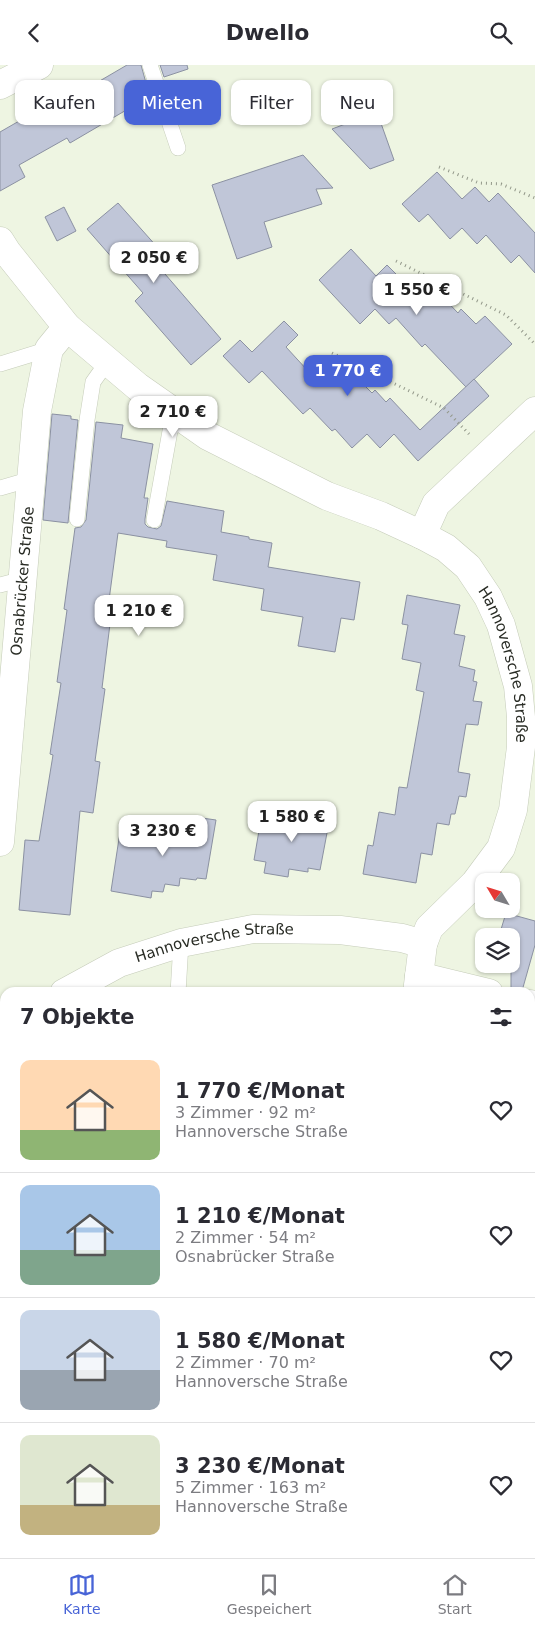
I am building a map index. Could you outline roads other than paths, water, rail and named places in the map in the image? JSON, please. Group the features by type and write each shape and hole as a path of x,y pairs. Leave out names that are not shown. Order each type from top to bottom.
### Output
{"street":[{"path":"0,85 39,65"},
{"name":"Hannoversche Straße","path":"0,241 67,327 138,387 208,436 328,497 381,516 446,548 468,567 488,597 501,625 518,686 521,747 513,810 500,848 476,883 429,928 423,944 402,938 340,930 253,929 181,943 119,963 75,987"},
{"name":"Osnabrücker Straße","path":"0,842 12,582 31,483 37,411 49,349 67,327"},
{"path":"422,535 436,504 535,411"},
{"path":"423,944 418,984 441,987"}],"lane":[{"path":"150,65 178,148"},
{"path":"0,364 49,349"},
{"path":"77,519 87,420 94,382 108,361"},
{"path":"154,520 170,431 179,416"},
{"path":"0,487 21,482 31,483"},
{"path":"178,987 181,943"}]}
